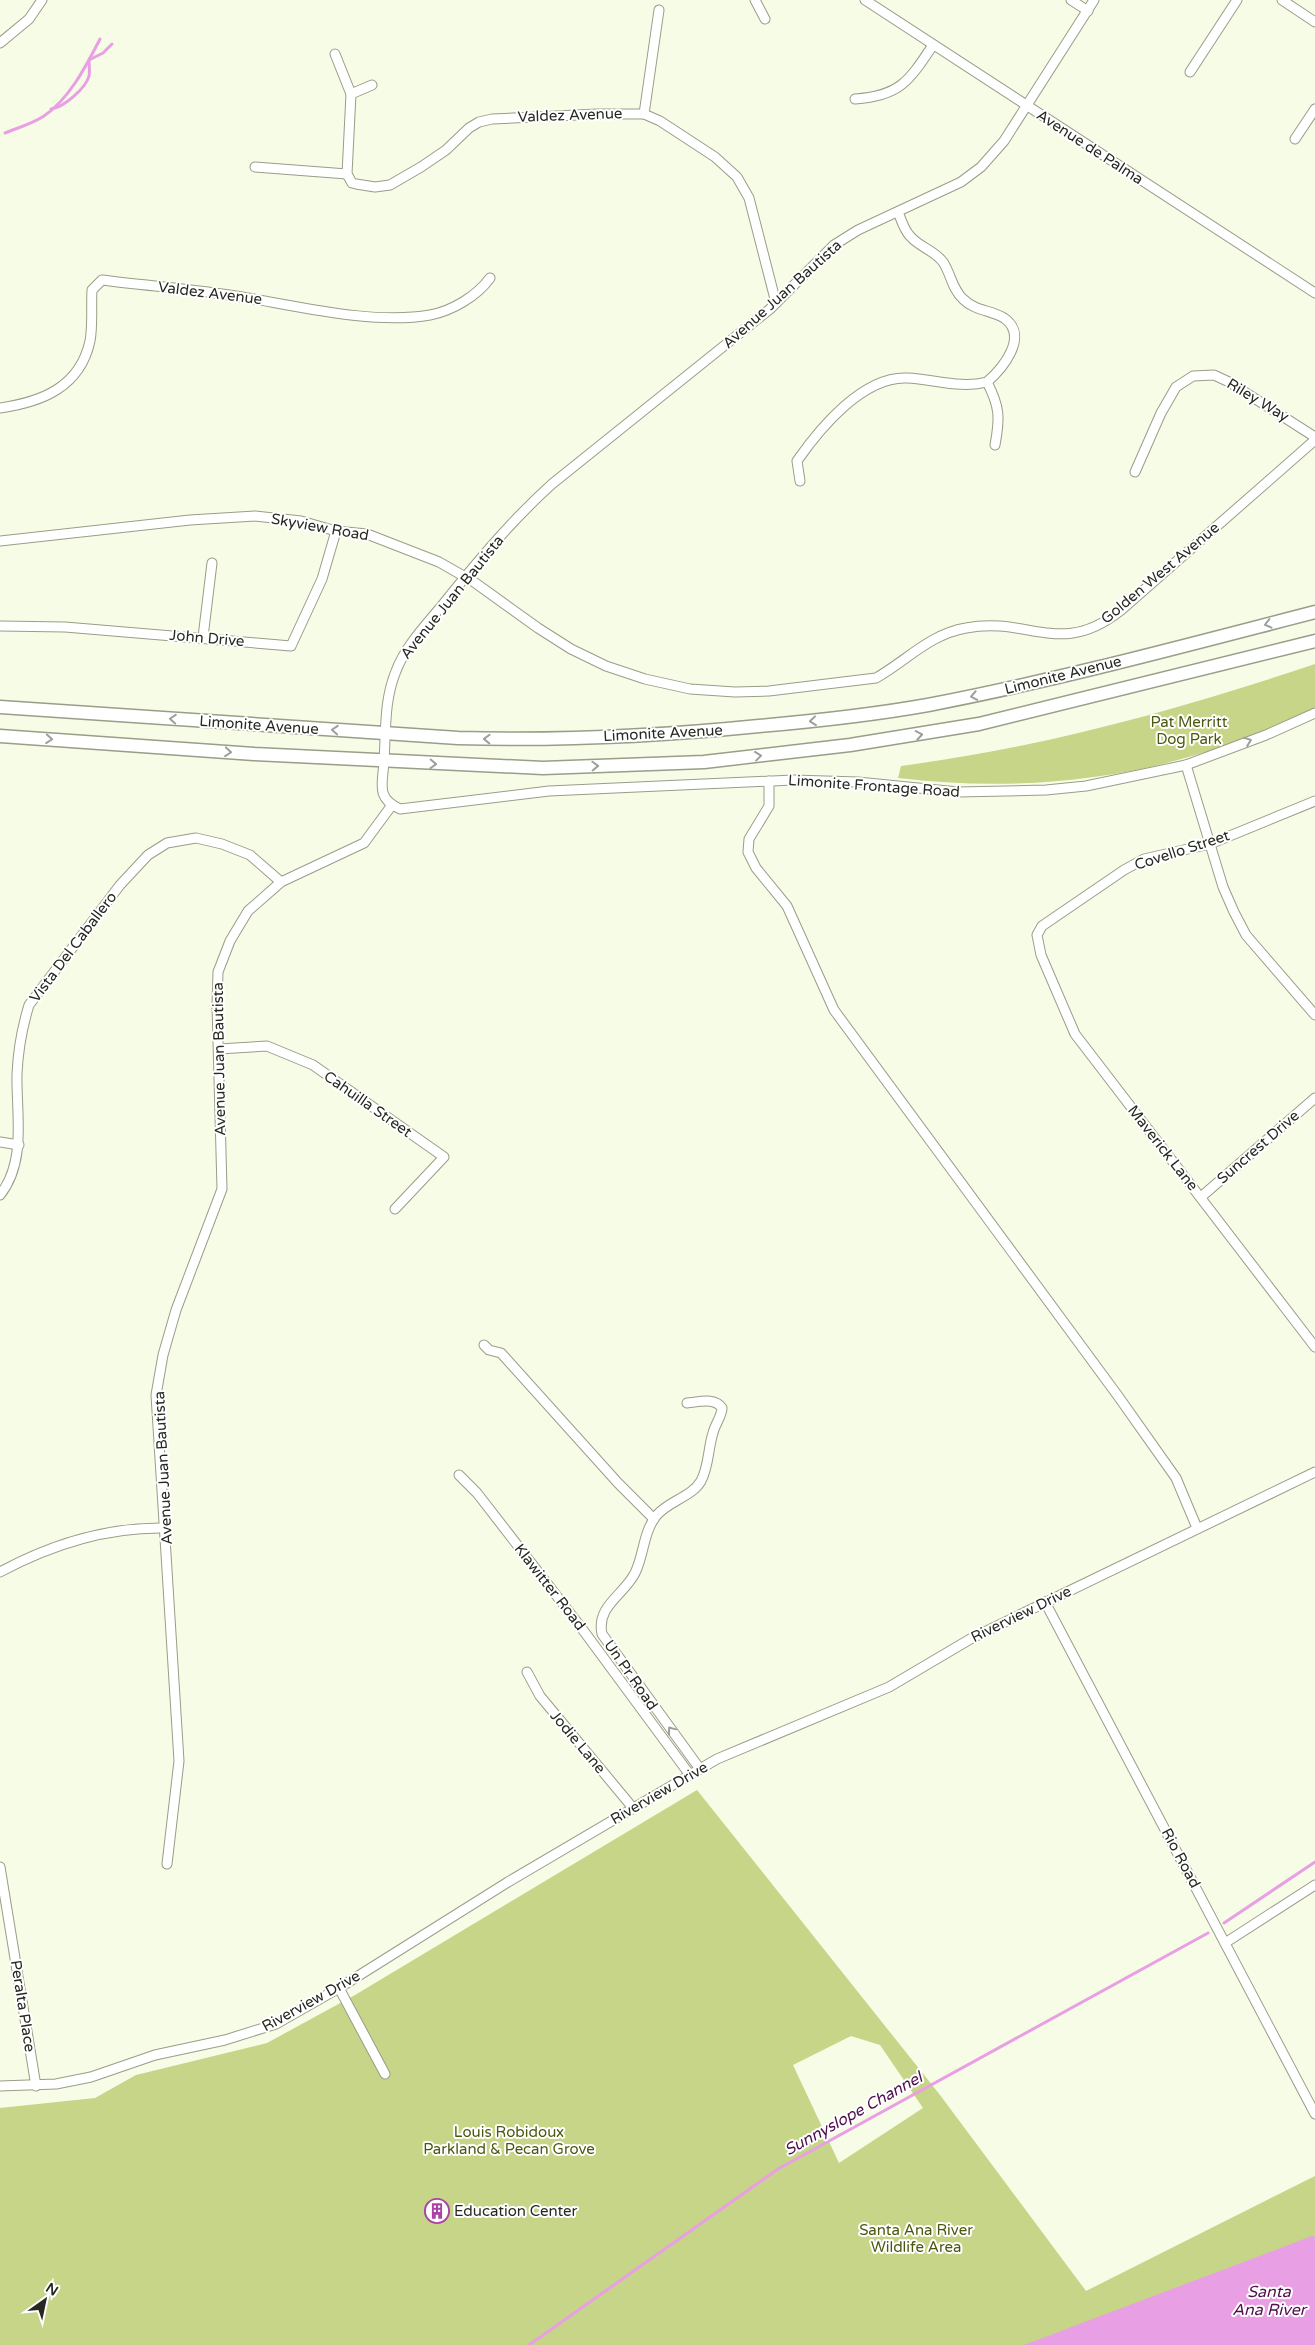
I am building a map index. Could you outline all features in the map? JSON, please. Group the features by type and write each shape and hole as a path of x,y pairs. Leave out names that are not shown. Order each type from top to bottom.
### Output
{"main road":[{"name":"Limonite Avenue","path":"0,708 384,734 516,740 677,734 844,718 1014,688 1315,612"},
{"name":"Limonite Avenue","path":"0,736 384,762 543,768 704,762 850,745 989,722 1315,642"}],"street":[{"path":"0,43 29,19 42,0"},
{"path":"755,0 765,19"},
{"name":"Avenue de Palma","path":"865,0 1315,292"},
{"path":"1071,0 1088,11"},
{"name":"Avenue Juan Bautista","path":"167,1864 179,1761 156,1395 163,1355 176,1310 222,1189 217,1005 218,972 230,941 248,911 281,882 364,843 392,805 383,795 381,782 384,762 384,734 390,689 401,657 518,515 552,484 776,303 834,245 858,230 970,176 994,154 1094,0"},
{"path":"1190,72 1238,0"},
{"path":"1282,0 1315,22"},
{"path":"659,10 644,114 660,121 715,157 737,177 749,198 776,303"},
{"path":"855,99 876,98 899,88 916,70 933,45"},
{"path":"255,167 347,174 351,94 335,54"},
{"path":"351,94 372,85"},
{"path":"1295,139 1315,109"},
{"name":"Valdez Avenue","path":"347,174 352,183 375,187 390,185 446,150 469,128 479,122 492,119 587,114 644,114"},
{"path":"800,481 797,460 814,437 839,412 868,388 885,380 906,378 959,385 987,382 1006,361 1014,346 1015,336 1012,326 1004,318 972,306 962,298 953,286 944,264 936,254 910,236 898,212"},
{"name":"Valdez Avenue","path":"0,408 19,405 52,394 71,379 86,354 90,340 92,290 102,280 235,296 353,314 405,317 431,314 450,308 483,287 490,278"},
{"name":"Riley Way","path":"1135,472 1161,413 1176,387 1192,376 1214,375 1230,382 1315,438"},
{"path":"987,382 998,407 999,421 995,445"},
{"name":"Golden West Avenue","path":"606,666 645,679 690,689 735,692 769,691 876,678 892,669 931,640 964,628 986,625 1005,626 1061,635 1092,629 1120,610 1315,438"},
{"name":"Skyview Road","path":"0,541 104,528 255,516 301,521 336,531 367,534 439,562 466,576 538,628 571,649 606,666"},
{"name":"John Drive","path":"0,626 65,627 203,637 291,646 322,579 336,531"},
{"path":"203,637 212,563"},
{"name":"Limonite Frontage Road","path":"392,805 400,809 549,791 670,787 769,780 842,781 958,792 1004,793 1086,786 1186,765 1266,735 1315,713"},
{"path":"1186,765 1223,887 1246,935 1315,1015"},
{"path":"769,780 769,806 749,839 748,852 756,868 787,906 834,1010 1118,1396 1176,1478 1197,1528"},
{"name":"Covello Street","path":"1037,934 1042,926 1124,870 1144,859 1210,844 1315,802"},
{"name":"Vista Del Caballero","path":"0,1194 6,1187 19,1145 18,1074 22,1028 29,1005 120,885 148,855 167,843 196,838 222,844 250,855 281,882"},
{"name":"Maverick Lane","path":"1037,934 1041,954 1075,1034 1315,1347"},
{"name":"Cahuilla Street","path":"219,1049 266,1046 313,1065 444,1157 395,1209"},
{"name":"Suncrest Drive","path":"1200,1196 1315,1098"},
{"path":"0,1142 19,1145"},
{"path":"484,1345 489,1350 501,1353 654,1519"},
{"name":"Un Pr Road","path":"687,1403 713,1401 719,1403 722,1408 713,1433 700,1482 692,1491 666,1507 654,1519 650,1525 635,1574 604,1613 600,1624 602,1631 657,1712 700,1769"},
{"name":"Riverview Drive","path":"0,2086 36,2086 91,2077 155,2055 252,2033 276,2024 339,1988 508,1882 717,1759 889,1687 972,1638 1315,1472"},
{"name":"Klawitter Road","path":"459,1475 477,1493 589,1638 690,1775"},
{"path":"0,1572 24,1559 72,1540 130,1528 165,1528"},
{"name":"Rio Road","path":"1045,1602 1315,2114"},
{"path":"589,1638 602,1631"},
{"name":"Jodie Lane","path":"527,1672 540,1696 633,1808"},
{"name":"Peralta Place","path":"0,1867 36,2086"},
{"path":"1225,1943 1315,1885"},
{"path":"339,1988 385,2074"}],"green space":[{"name":"Pat Merritt Dog Park","path":"1315,664 1315,708 1259,732 1202,753 1127,772 1051,782 975,784 898,778 901,766 1007,749 1059,738 1213,697"},
{"name":"Louis Robidoux Parkland & Pecan Grove","path":"697,1790 940,2095 1086,2291 1315,2176 1315,2345 0,2345 0,2108 95,2098 136,2075 267,2043 355,1995","holes":["851,2036 880,2045 923,2108 839,2163 793,2065"]}],"water":[{"name":"Santa Ana River","path":"1312,2236 1315,2237 1315,2345 1024,2345"}],"waterway":[{"path":"5,133 35,121 53,109 76,81 100,39"},
{"path":"51,109 62,105 79,91 89,76 89,60 103,53 112,44"},
{"name":"Sunnyslope Channel","path":"1224,1923 1315,1862"},
{"name":"Sunnyslope Channel","path":"529,2345 778,2169 1208,1933"}],"place":[{"name":"Education Center","path":"437,2211"}],"park label":[{"name":"Santa Ana River Wildlife Area","path":"916,2238"}]}
